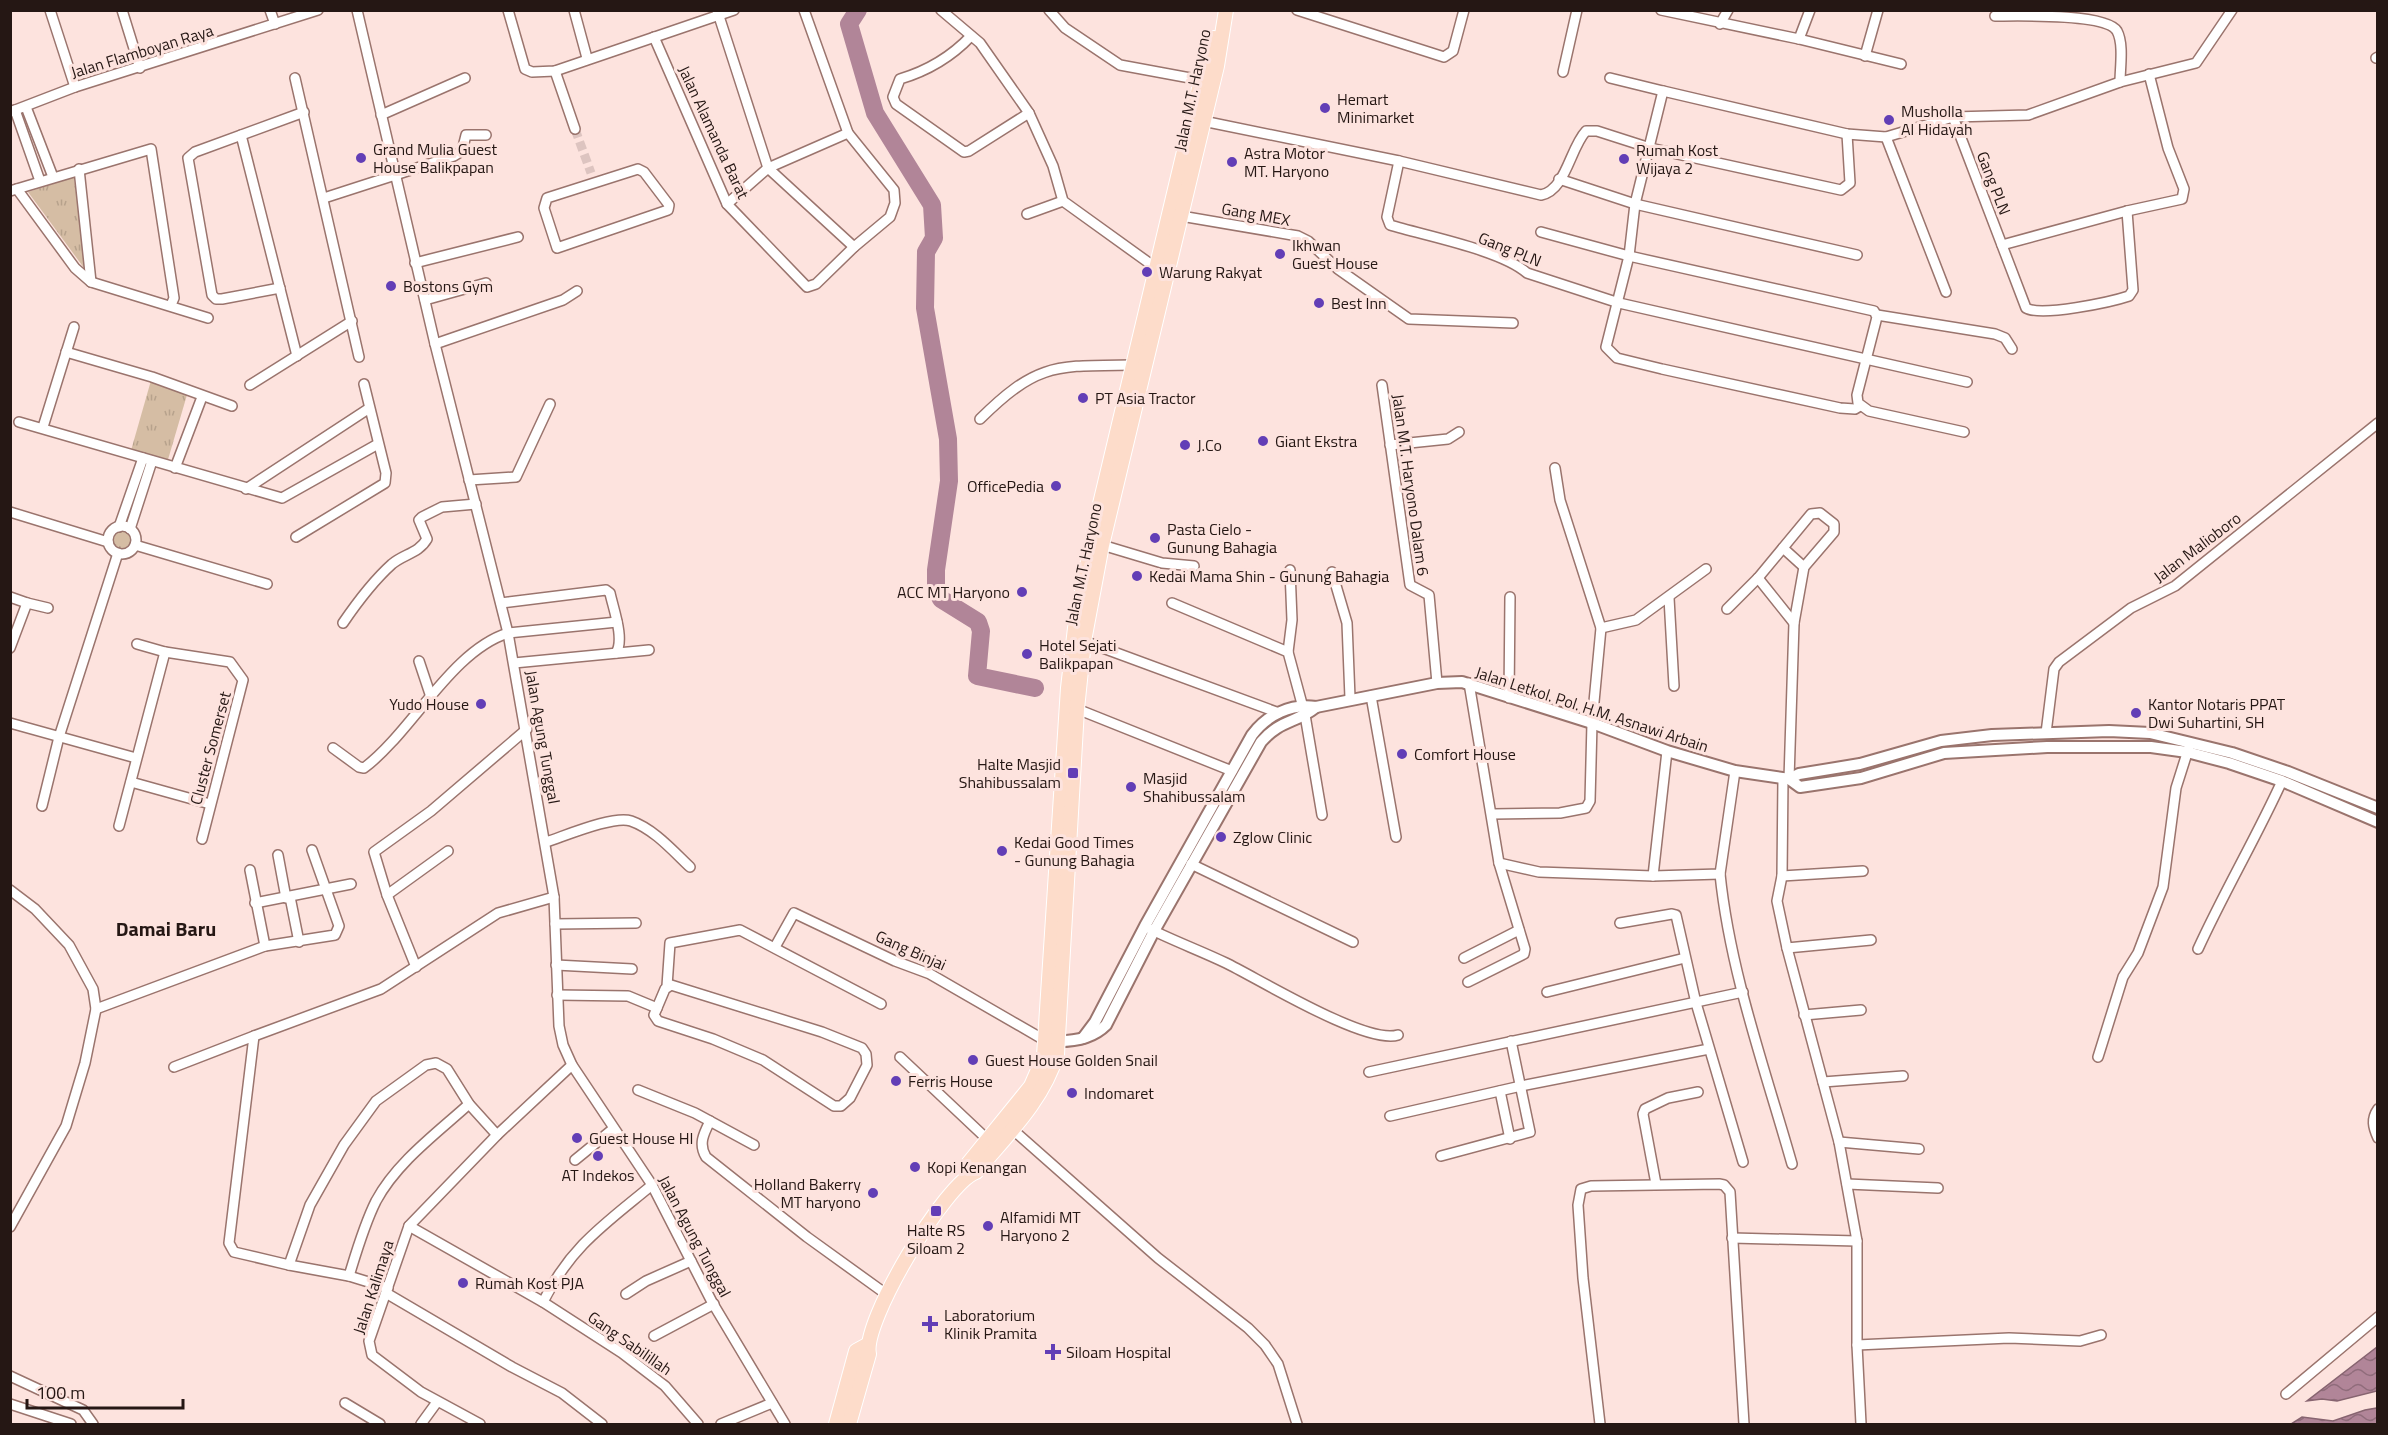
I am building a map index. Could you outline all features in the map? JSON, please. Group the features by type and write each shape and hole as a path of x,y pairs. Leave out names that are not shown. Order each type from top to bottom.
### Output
{"main road":[{"name":"Jalan M.T. Haryono","path":"849,1425 869,1354 867,1344 886,1293 935,1214 967,1175 976,1172 1012,1129 1044,1088 1052,1071 1074,701 1075,628 1093,535 1201,80 1225,10"},
{"name":"Jalan M.T. Haryono","path":"1074,701 1102,545 1217,66 1225,10"},
{"name":"Jalan M.T. Haryono","path":"967,1175 967,1165 1031,1086 1052,1041"},
{"name":"Jalan M.T. Haryono","path":"836,1425 856,1351 867,1344"}],"street":[{"path":"50,10 75,87"},
{"path":"122,10 140,68"},
{"path":"270,10 275,24"},
{"name":"Jalan Flamboyan Raya","path":"13,111 75,87 318,10"},
{"name":"Jalan Agung Tunggal","path":"357,10 415,262 514,663 554,897 557,995 563,1045 572,1065 652,1185 714,1304 785,1425"},
{"path":"508,10 525,69 532,72 555,71 718,13 734,10"},
{"path":"574,10 587,58"},
{"path":"718,13 768,168 854,247 890,217 895,203 894,190 848,132 804,10"},
{"path":"941,10 980,43 1029,113 1053,166 1063,201 1156,268"},
{"path":"1049,10 1065,28 1120,65 1201,80"},
{"path":"1297,10 1444,57 1453,51 1464,10"},
{"path":"1563,72 1577,10"},
{"path":"1661,10 1799,39 1901,64"},
{"path":"1720,24 1728,10"},
{"path":"1799,39 1810,10"},
{"path":"1865,56 1878,10"},
{"path":"1610,78 1847,134 1886,137 1953,117 2028,115 2120,82 2196,63 2232,10"},
{"path":"1995,16 2074,18 2110,26 2116,30 2118,37 2120,82"},
{"path":"971,36 958,50 929,68 900,79 894,97 896,104 964,152 1029,113"},
{"name":"Jalan Alamanda Barat","path":"654,37 727,204 804,286 816,284 854,247"},
{"path":"555,71 575,129"},
{"path":"2002,245 2127,211 2182,200 2184,189 2168,148 2149,74"},
{"path":"295,78 360,357"},
{"path":"381,115 465,78"},
{"path":"1663,91 1635,204 1629,256 1619,303 1606,347 1617,358 1840,408 1856,409 1860,406"},
{"path":"26,107 53,177"},
{"path":"13,111 40,182"},
{"path":"280,288 222,299 216,299 212,294 188,158 195,152 304,112"},
{"name":"Gang PLN","path":"1953,117 2026,308 2051,312 2115,301 2129,296 2133,290 2127,211"},
{"path":"1203,121 1399,161 1541,195 1547,194 1559,179 1586,130 1597,131 1650,148 1841,190 1850,183 1847,134"},
{"path":"727,204 768,168 848,132"},
{"path":"324,198 396,177 459,154 464,137 468,133 486,135"},
{"path":"241,135 297,356"},
{"path":"1886,137 1946,292"},
{"path":"171,305 174,298 152,150 147,148 14,190 75,268 92,282 208,318"},
{"name":"Gang PLN","path":"1399,161 1387,217 1390,225 1481,252 1521,268 1527,273 1619,303"},
{"path":"79,169 92,282"},
{"path":"634,169 641,170 670,207 668,210 558,248 544,208 546,200 592,178 634,169"},
{"path":"1559,179 1635,204 1857,255"},
{"path":"1027,214 1063,201"},
{"name":"Gang MEX","path":"1181,216 1298,236 1308,241 1338,269 1409,319 1514,323"},
{"path":"1541,232 1629,256 1872,310 1877,315 1995,334 2005,338 2012,349"},
{"path":"415,262 518,237"},
{"path":"425,300 486,283"},
{"path":"435,344 564,300 577,291"},
{"path":"1619,303 1865,361 1967,382"},
{"path":"1877,315 1857,395 1860,406 1869,411 1964,432"},
{"path":"250,385 352,321"},
{"path":"43,427 74,327"},
{"path":"66,352 152,377 202,398 232,406"},
{"path":"980,419 1029,377 1050,369 1067,366 1133,365"},
{"path":"296,537 381,488 387,479 368,409 364,384"},
{"name":"Jalan M.T. Haryono Dalam 6","path":"1383,385 1410,585 1426,592 1430,598 1437,683"},
{"path":"175,468 202,398"},
{"path":"470,480 516,477 550,404"},
{"path":"246,489 368,409"},
{"path":"19,422 43,427 282,498 378,444"},
{"name":"Jalan Malioboro","path":"2046,734 2054,669 2059,662 2131,608 2175,586 2378,423"},
{"path":"1390,446 1448,439 1460,432"},
{"path":"119,527 148,459"},
{"path":"130,529 148,459"},
{"path":"1493,814 1560,813 1581,811 1589,805 1592,723 1601,628 1560,500 1555,468"},
{"path":"343,623 365,590 395,562 424,543 426,538 419,520 422,517 442,507 476,504"},
{"path":"10,512 108,542"},
{"path":"1727,609 1758,578 1811,514 1820,513 1834,524 1834,532 1804,567 1794,623 1782,876 1777,901 1786,948 1839,1142 1857,1241 1857,1345 1861,1425"},
{"path":"119,527 130,529 135,536 135,545 130,551 118,553 111,549 108,542 112,530 119,527"},
{"path":"135,545 267,584"},
{"path":"1102,545 1162,563 1194,566"},
{"path":"1783,549 1804,567"},
{"path":"42,806 58,737 118,553"},
{"path":"1601,628 1636,620 1706,569"},
{"path":"1290,570 1292,620 1288,656 1303,710 1322,815"},
{"path":"1332,572 1347,623 1350,698"},
{"path":"1758,578 1794,623"},
{"path":"501,603 606,590 610,593 617,622 619,648 616,653"},
{"path":"10,597 48,608"},
{"path":"1509,698 1510,597"},
{"path":"1668,598 1674,686"},
{"path":"10,648 27,603"},
{"path":"1172,603 1288,656"},
{"path":"333,748 359,768 364,768 480,647 494,638 508,633 617,622"},
{"path":"1084,641 1279,713"},
{"name":"Cluster Somerset","path":"137,644 165,652 230,662 239,671 243,680 202,839"},
{"path":"514,663 649,650"},
{"path":"119,826 165,652"},
{"path":"419,662 431,697"},
{"name":"Jalan Letkol. Pol. H.M. Asnawi Arbain","path":"1149,929 1191,864 1261,723 1279,713 1437,683 1469,684 1592,723 1666,751 1735,771 1786,779 1800,787 1861,778 1944,753 2102,746 2189,747 2288,772 2378,808"},
{"path":"1468,982 1524,954 1525,949 1499,863 1493,814 1469,684"},
{"path":"1371,696 1396,837"},
{"path":"1074,701 1237,773"},
{"name":"Jalan Letkol. Pol. H.M. Asnawi Arbain","path":"1052,1041 1083,1038 1095,1022 1237,773 1276,726 1303,710"},
{"path":"10,723 136,758"},
{"path":"416,967 387,895 374,852 431,811 527,729"},
{"name":"Jalan Letkol. Pol. H.M. Asnawi Arbain","path":"1786,779 1799,774 1860,764 1941,741 2109,731 2150,733 2282,781 2378,822"},
{"path":"2098,1057 2123,978 2138,953 2163,887 2176,788 2189,747"},
{"path":"1653,876 1666,751"},
{"path":"1735,771 1720,874 1724,908 1743,992 1792,1164"},
{"path":"2198,949 2233,876 2258,835 2282,781"},
{"path":"130,782 210,804"},
{"path":"546,842 612,822 627,820 658,837 690,867"},
{"path":"96,1009 265,946 331,937 337,932 339,926 312,850"},
{"path":"387,895 448,851"},
{"path":"278,855 299,942"},
{"path":"1499,863 1539,872 1653,876 1720,874"},
{"path":"1191,864 1353,942"},
{"path":"249,870 265,946"},
{"path":"1782,876 1863,871"},
{"path":"255,903 351,884"},
{"path":"10,890 35,909 69,945 93,989 96,1009 85,1063 66,1126 10,1227"},
{"path":"174,1067 381,989 498,914 554,897"},
{"name":"Gang Binjai","path":"776,947 794,913 895,961 930,974 1052,1041"},
{"path":"1620,923 1674,914 1709,1050 1743,1162"},
{"path":"555,924 636,923"},
{"path":"1149,929 1226,963 1299,1003 1380,1037 1398,1035"},
{"path":"667,986 676,986 822,1032 862,1048 866,1054 867,1065 850,1098 841,1106 834,1106 763,1060 713,1039 658,1022 654,1018 667,986 668,947 675,941 740,930 880,1004"},
{"path":"1464,958 1519,930"},
{"path":"1786,948 1871,940"},
{"path":"1547,992 1685,958"},
{"path":"556,965 632,969"},
{"path":"1369,1072 1743,992"},
{"path":"557,995 628,996 657,1008"},
{"path":"1804,1015 1861,1010"},
{"path":"254,1036 229,1243 238,1254 350,1276 387,1290 512,1367 562,1393 602,1425"},
{"path":"1441,1156 1527,1134 1531,1129 1511,1041"},
{"path":"1390,1116 1521,1086 1709,1050"},
{"path":"900,1057 988,1140"},
{"path":"289,1265 316,1192 344,1145 376,1101 426,1065 436,1062 447,1069 470,1104 496,1135"},
{"name":"Jalan Kalimaya","path":"480,1425 437,1402 370,1352 369,1341 409,1226 496,1135 572,1065"},
{"path":"1822,1082 1903,1076"},
{"path":"638,1090 710,1121 754,1145"},
{"path":"1500,1091 1510,1139"},
{"path":"1656,1184 1643,1114 1645,1109 1668,1098 1698,1092"},
{"path":"350,1276 364,1229 377,1199 401,1168 470,1104"},
{"path":"2378,1109 2373,1115 2373,1126 2378,1138"},
{"path":"710,1121 702,1138 702,1152 705,1157 807,1237 886,1293"},
{"path":"575,1160 613,1129"},
{"path":"1012,1129 1158,1258 1248,1328 1265,1345 1278,1364 1297,1425"},
{"path":"1839,1142 1919,1149"},
{"path":"1600,1424 1583,1278 1579,1194 1581,1189 1591,1186 1656,1184 1724,1185 1730,1192 1744,1425"},
{"path":"1847,1184 1938,1188"},
{"path":"543,1302 567,1260 583,1242 652,1185"},
{"name":"Gang Sabilillah","path":"409,1226 543,1302 622,1353 665,1386 698,1425"},
{"path":"1732,1238 1857,1241"},
{"path":"626,1294 646,1281 692,1262"},
{"path":"654,1336 714,1304"},
{"path":"2286,1395 2378,1317"},
{"path":"1857,1345 2009,1338 2080,1341 2101,1335"},
{"path":"10,1376 83,1410 93,1424"},
{"path":"345,1402 380,1425"},
{"path":"421,1425 437,1402"},
{"path":"721,1425 772,1403"},
{"path":"10,1404 71,1425"}],"green space":[{"path":"74,177 87,272 28,192"},
{"path":"152,377 189,388 167,463 130,454"},
{"path":"117,528 127,528 134,535 134,545 127,552 117,552 110,545 110,535"}],"water":[{"path":"2377,1347 2377,1391 2337,1401 2322,1399 2307,1401"},
{"path":"2377,1408 2377,1424 2291,1424 2302,1417 2333,1421"}],"waterway":[{"path":"858,10 849,24 875,113 932,205 934,238 926,252 925,308 948,439 949,481 936,570 936,589 941,599 978,622 981,631 977,676 1035,688"}],"tunnel":[{"path":"575,129 591,173"}],"place":[{"name":"Hemart Minimarket","path":"1325,108"},
{"name":"Musholla Al Hidayah","path":"1889,120"},
{"name":"Grand Mulia Guest House Balikpapan","path":"361,158"},
{"name":"Rumah Kost Wijaya 2","path":"1624,159"},
{"name":"Astra Motor MT. Haryono","path":"1232,162"},
{"name":"Ikhwan Guest House","path":"1280,254"},
{"name":"Warung Rakyat","path":"1147,272"},
{"name":"Bostons Gym","path":"391,286"},
{"name":"Best Inn","path":"1319,303"},
{"name":"PT Asia Tractor","path":"1083,398"},
{"name":"Giant Ekstra","path":"1263,441"},
{"name":"J.Co","path":"1185,445"},
{"name":"OfficePedia","path":"1056,486"},
{"name":"Pasta Cielo - Gunung Bahagia","path":"1155,538"},
{"name":"Kedai Mama Shin - Gunung Bahagia","path":"1137,576"},
{"name":"ACC MT Haryono","path":"1022,592"},
{"name":"Hotel Sejati Balikpapan","path":"1027,654"},
{"name":"Yudo House","path":"481,704"},
{"name":"Kantor Notaris PPAT Dwi Suhartini, SH","path":"2136,713"},
{"name":"Comfort House","path":"1402,754"},
{"name":"Halte Masjid Shahibussalam","path":"1073,773"},
{"name":"Masjid Shahibussalam","path":"1131,787"},
{"name":"Zglow Clinic","path":"1221,837"},
{"name":"Kedai Good Times - Gunung Bahagia","path":"1002,851"},
{"name":"Guest House Golden Snail","path":"973,1060"},
{"name":"Ferris House","path":"896,1081"},
{"name":"Indomaret","path":"1072,1093"},
{"name":"Guest House HI","path":"577,1138"},
{"name":"AT Indekos","path":"598,1156"},
{"name":"Kopi Kenangan","path":"915,1167"},
{"name":"Holland Bakerry MT haryono","path":"873,1193"},
{"name":"Halte RS Siloam 2","path":"936,1211"},
{"name":"Alfamidi MT Haryono 2","path":"988,1226"},
{"name":"Rumah Kost PJA","path":"463,1283"},
{"name":"Laboratorium Klinik Pramita","path":"930,1324"},
{"name":"Siloam Hospital","path":"1053,1352"}],"district":[{"name":"Damai Baru","path":"166,928"}]}
